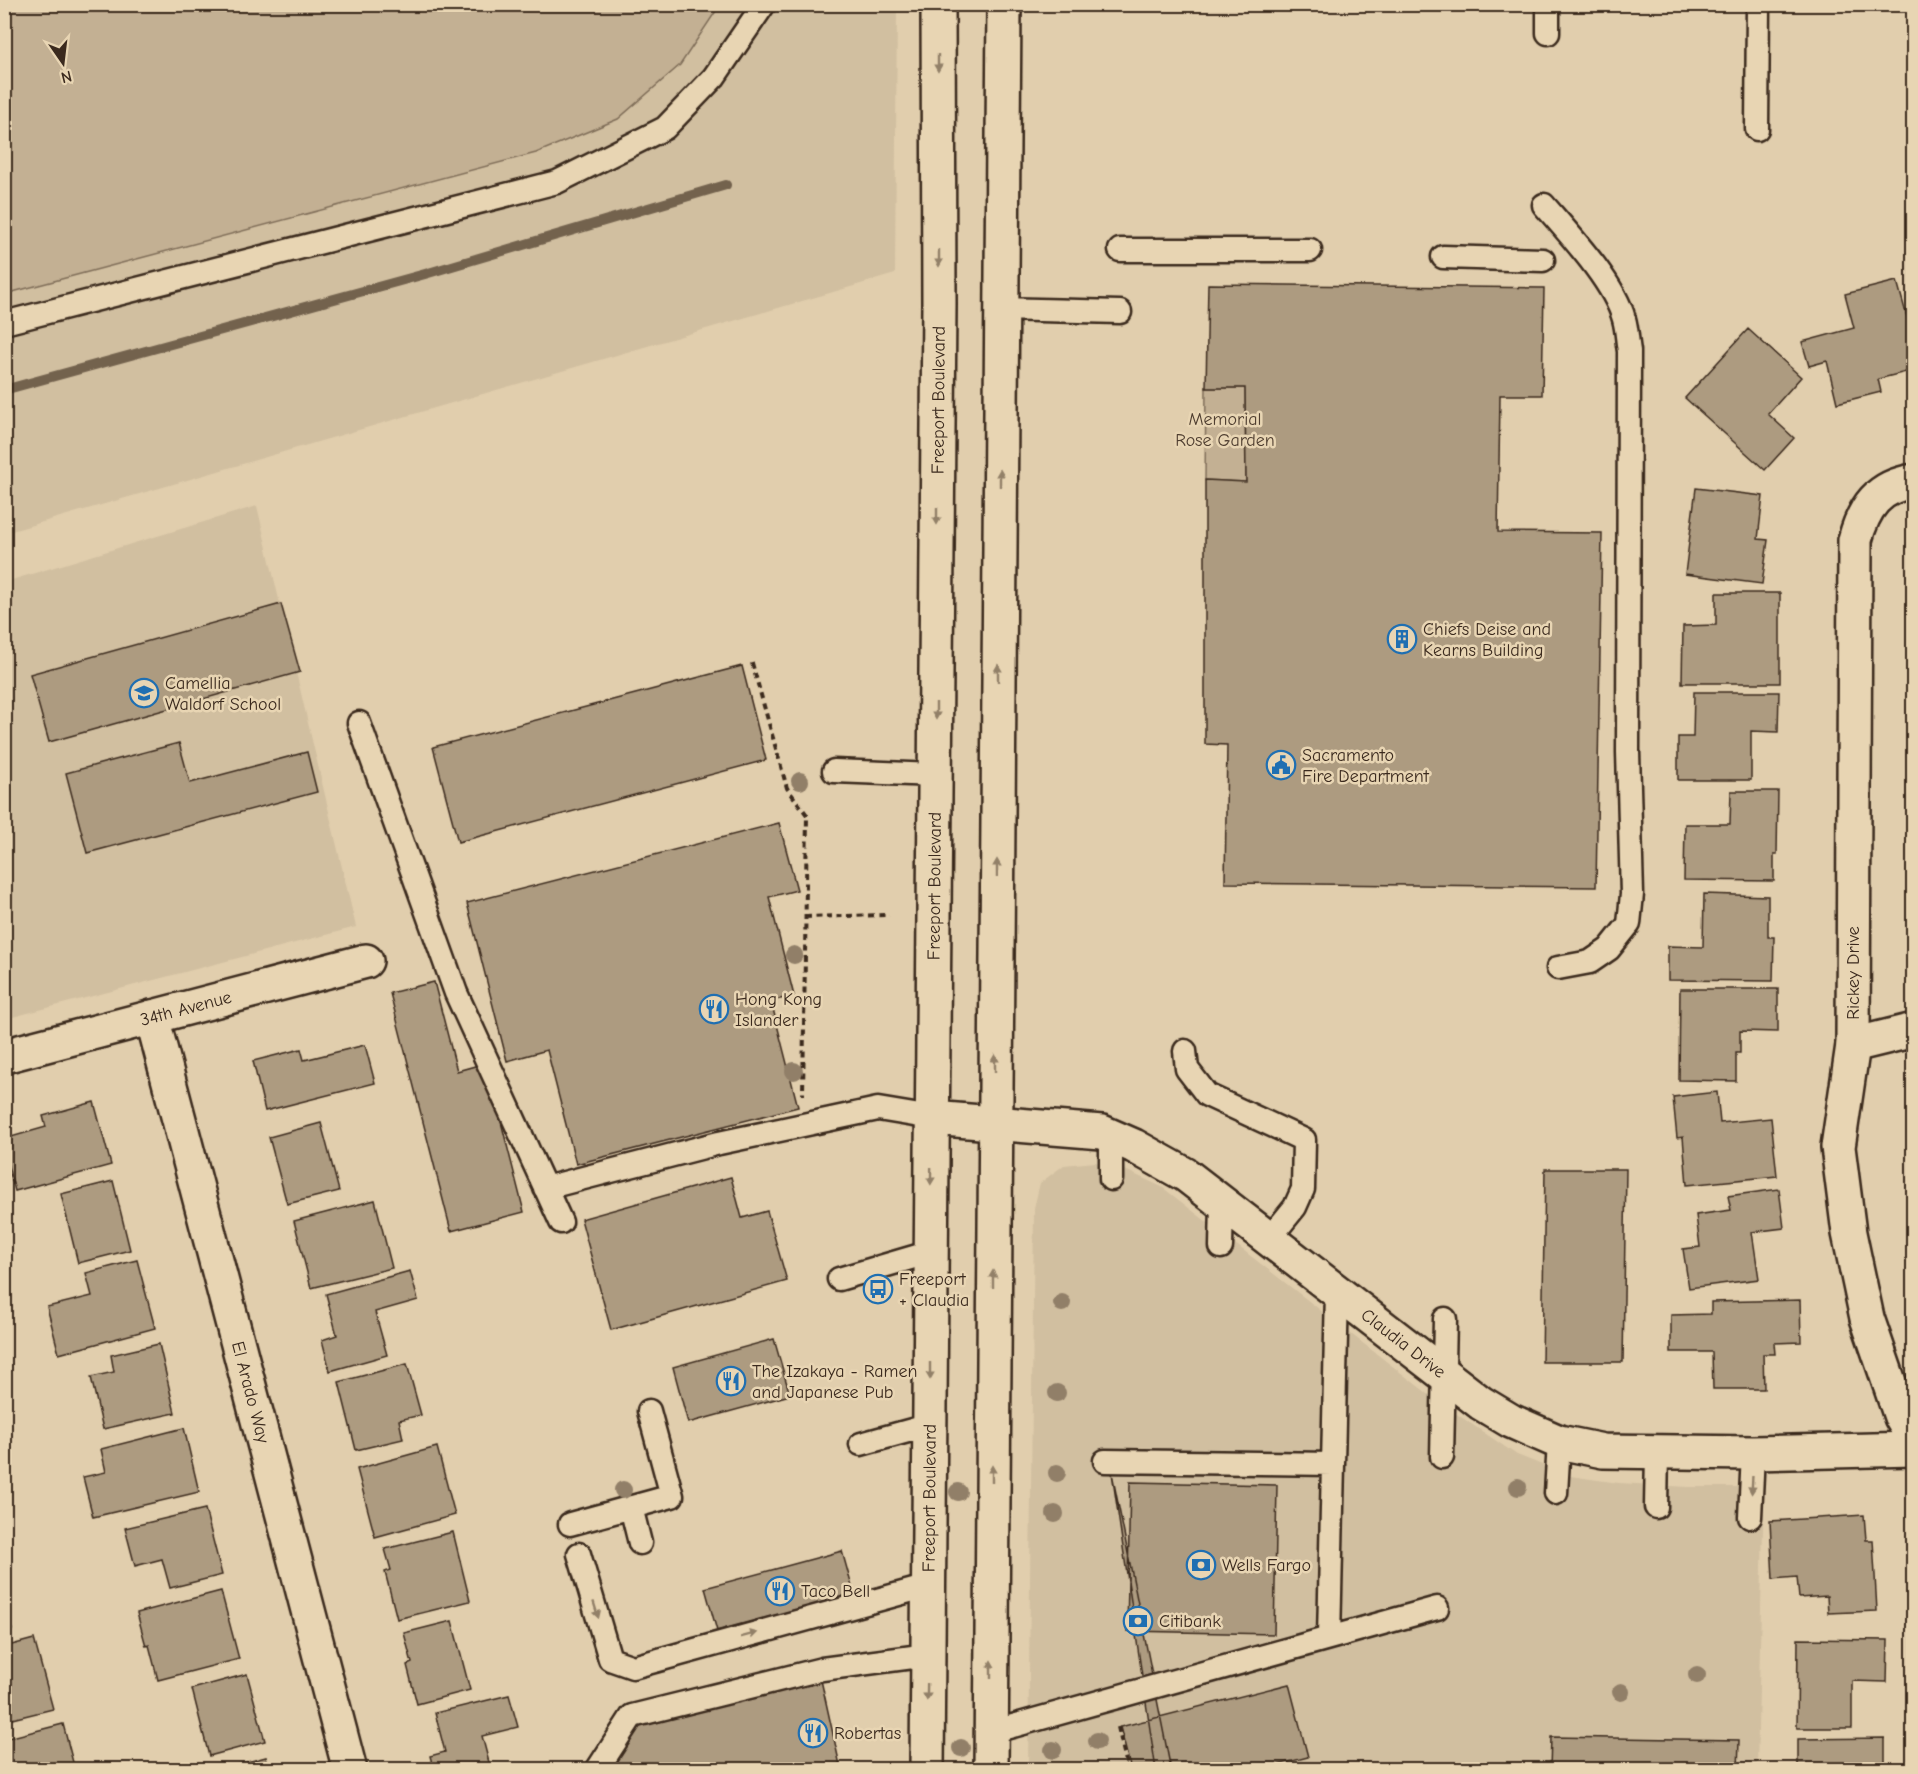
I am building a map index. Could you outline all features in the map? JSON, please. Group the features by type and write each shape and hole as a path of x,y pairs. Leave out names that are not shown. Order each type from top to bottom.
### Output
{"main road":[{"name":"Freeport Boulevard","path":"927,1770 939,316 938,4"},
{"path":"991,1770 1004,4"},
{"name":"Rickey Drive","path":"1914,481 1887,489 1874,499 1860,519 1856,540 1853,1045 1838,1147 1849,1233 1867,1318 1901,1417 1914,1439"},
{"name":"34th Avenue","path":"4,1056 366,961"},
{"name":"El Arado Way","path":"152,1017 351,1770"},
{"path":"1853,1045 1914,1030"},
{"name":"Claudia Drive","path":"932,1118 1102,1132 1134,1146 1186,1175 1481,1402 1511,1421 1559,1442 1603,1451 1753,1453 1914,1449"}],"lane":[{"path":"4,323 557,182 665,128 714,77 764,4"},
{"path":"1548,4 1548,33"},
{"path":"1757,129 1758,4"},
{"path":"1544,205 1578,244 1614,295 1624,318 1629,351 1628,752 1632,894 1629,924 1610,949 1590,962 1558,968"},
{"path":"1120,250 1310,250"},
{"path":"1443,257 1543,260"},
{"path":"1001,309 1120,312"},
{"path":"359,723 456,993 561,1222"},
{"path":"834,771 935,775"},
{"path":"1185,1051 1187,1069 1207,1095 1304,1140 1303,1189 1295,1207 1269,1239"},
{"path":"545,1188 719,1143 878,1109 932,1118"},
{"path":"1111,1136 1111,1179"},
{"path":"1221,1247 1222,1202"},
{"path":"839,1279 931,1252"},
{"path":"1329,1638 1337,1291"},
{"path":"1442,1457 1445,1318"},
{"path":"570,1524 672,1496 649,1411"},
{"path":"861,1444 930,1425"},
{"path":"1556,1493 1559,1442"},
{"path":"1656,1507 1657,1452"},
{"path":"1750,1517 1753,1453"},
{"path":"1105,1455 1333,1458"},
{"path":"631,1507 640,1544"},
{"path":"579,1554 610,1659 633,1667 928,1587"},
{"path":"991,1732 1437,1608"},
{"path":"597,1770 632,1716 822,1669 928,1655"}],"path":[{"path":"752,663 787,788 807,815 803,1098"},
{"path":"805,916 890,915"},
{"path":"1117,1724 1128,1770"}],"shaded area":[{"path":"5,5 897,5 895,274 5,533"},
{"path":"257,506 356,927 5,1019 5,582"},
{"path":"1095,1162 1123,1169 1162,1187 1436,1400 1517,1455 1570,1476 1619,1483 1689,1487 1764,1487 1757,1769 1028,1770 1034,1208 1040,1183 1064,1165"}],"green space":[{"path":"5,4 720,5 680,65 618,119 536,153 5,294"},
{"name":"Memorial Rose Garden","path":"1206,388 1245,388 1246,482 1205,480"}],"building":[{"path":"1897,281 1914,342 1914,370 1878,379 1881,392 1837,403 1827,361 1809,366 1802,342 1854,328 1845,294"},
{"name":"Chiefs Deise and Kearns Building","path":"1208,284 1544,288 1542,395 1500,395 1498,532 1602,533 1596,887 1225,883 1227,745 1205,744 1205,480 1246,482 1245,388 1206,388"},
{"path":"1748,329 1801,377 1768,414 1794,438 1765,470 1685,398"},
{"path":"1696,488 1763,496 1758,539 1768,540 1762,584 1685,574"},
{"path":"1716,593 1780,593 1780,683 1682,683 1683,626 1716,625"},
{"path":"281,604 300,672 49,742 30,674"},
{"path":"742,666 766,760 458,842 433,747"},
{"path":"1694,692 1779,692 1778,732 1751,731 1751,780 1678,780 1678,737 1693,737"},
{"path":"179,743 190,783 307,752 317,792 87,853 66,773"},
{"path":"1731,791 1778,791 1774,881 1684,880 1685,824 1730,824"},
{"path":"779,823 797,890 769,897 794,996 771,1001 798,1107 576,1164 547,1050 507,1061 467,903"},
{"path":"1704,894 1768,896 1768,937 1774,937 1773,981 1668,980 1668,946 1703,947"},
{"path":"434,982 457,1071 486,1063 524,1212 451,1231 390,993"},
{"path":"1680,989 1778,989 1778,1032 1740,1031 1740,1053 1736,1053 1736,1081 1679,1080"},
{"path":"365,1045 375,1083 265,1111 253,1061 301,1049 304,1060"},
{"path":"1717,1092 1720,1123 1771,1118 1777,1176 1687,1185 1683,1137 1677,1138 1673,1097"},
{"path":"94,1102 111,1165 15,1191 4,1152 4,1139 46,1127 43,1116"},
{"path":"321,1123 339,1191 287,1204 269,1137"},
{"path":"1545,1169 1626,1169 1623,1362 1542,1362"},
{"path":"731,1177 742,1218 767,1211 787,1281 611,1330 581,1219"},
{"path":"113,1181 130,1250 78,1263 61,1194"},
{"path":"1779,1189 1784,1228 1752,1232 1759,1279 1689,1288 1683,1249 1700,1247 1696,1215 1731,1210 1728,1196"},
{"path":"375,1200 392,1268 311,1288 294,1221"},
{"path":"137,1260 155,1328 59,1354 47,1307 92,1296 86,1273"},
{"path":"410,1271 418,1300 375,1312 387,1355 330,1371 322,1340 337,1335 326,1294"},
{"path":"1800,1300 1801,1342 1774,1343 1775,1354 1763,1354 1764,1389 1713,1389 1712,1352 1671,1352 1671,1315 1711,1314 1711,1302"},
{"name":"The Izakaya - Ramen and Japanese Pub","path":"774,1339 790,1395 688,1423 673,1367"},
{"path":"159,1344 175,1413 103,1429 91,1377 114,1372 111,1355"},
{"path":"407,1364 421,1415 399,1420 403,1439 356,1450 339,1382"},
{"path":"184,1428 199,1492 93,1517 83,1477 106,1472 101,1449"},
{"path":"437,1447 455,1515 375,1537 357,1469"},
{"name":"Citibank","path":"1112,1473 1171,1770 1156,1770"},
{"path":"1130,1482 1277,1485 1274,1634 1127,1631"},
{"path":"205,1509 222,1575 170,1588 162,1559 135,1566 125,1528"},
{"path":"1864,1515 1866,1540 1873,1540 1877,1611 1828,1613 1827,1596 1799,1598 1797,1577 1773,1579 1770,1521"},
{"path":"453,1532 470,1601 397,1619 385,1572 391,1570 385,1549"},
{"name":"Taco Bell","path":"842,1551 854,1594 717,1631 705,1588"},
{"path":"221,1591 239,1659 158,1680 149,1645 146,1646 137,1613"},
{"path":"4,1600 12,1630 4,1632"},
{"path":"452,1621 470,1690 417,1704 407,1665 412,1663 404,1633"},
{"path":"34,1639 53,1709 4,1721 4,1647"},
{"path":"1798,1639 1888,1640 1887,1682 1852,1681 1852,1728 1797,1728"},
{"path":"247,1674 265,1741 209,1756 192,1689"},
{"path":"821,1680 841,1770 612,1770 631,1729"},
{"path":"1289,1684 1308,1757 1258,1770 1131,1770 1120,1727"},
{"path":"509,1695 518,1727 482,1736 491,1770 434,1770 430,1756 445,1752 435,1713"},
{"path":"63,1724 75,1770 4,1770 4,1739"},
{"path":"1551,1737 1739,1740 1738,1770 1550,1770"},
{"path":"1885,1738 1885,1770 1798,1770 1798,1739"},
{"path":"266,1757 269,1770 217,1770"}],"waterway":[{"path":"4,390 425,274 726,185"}],"place":[{"name":"Chiefs Deise and Kearns Building","path":"1402,639"},
{"name":"Camellia Waldorf School","path":"144,693"},
{"name":"Sacramento Fire Department","path":"1281,765"},
{"name":"Hong Kong Islander","path":"714,1009"},
{"name":"Freeport + Claudia","path":"878,1289"},
{"name":"The Izakaya - Ramen and Japanese Pub","path":"731,1381"},
{"name":"Wells Fargo","path":"1201,1565"},
{"name":"Taco Bell","path":"780,1591"},
{"name":"Citibank","path":"1138,1621"},
{"name":"Robertas","path":"813,1733"}]}
